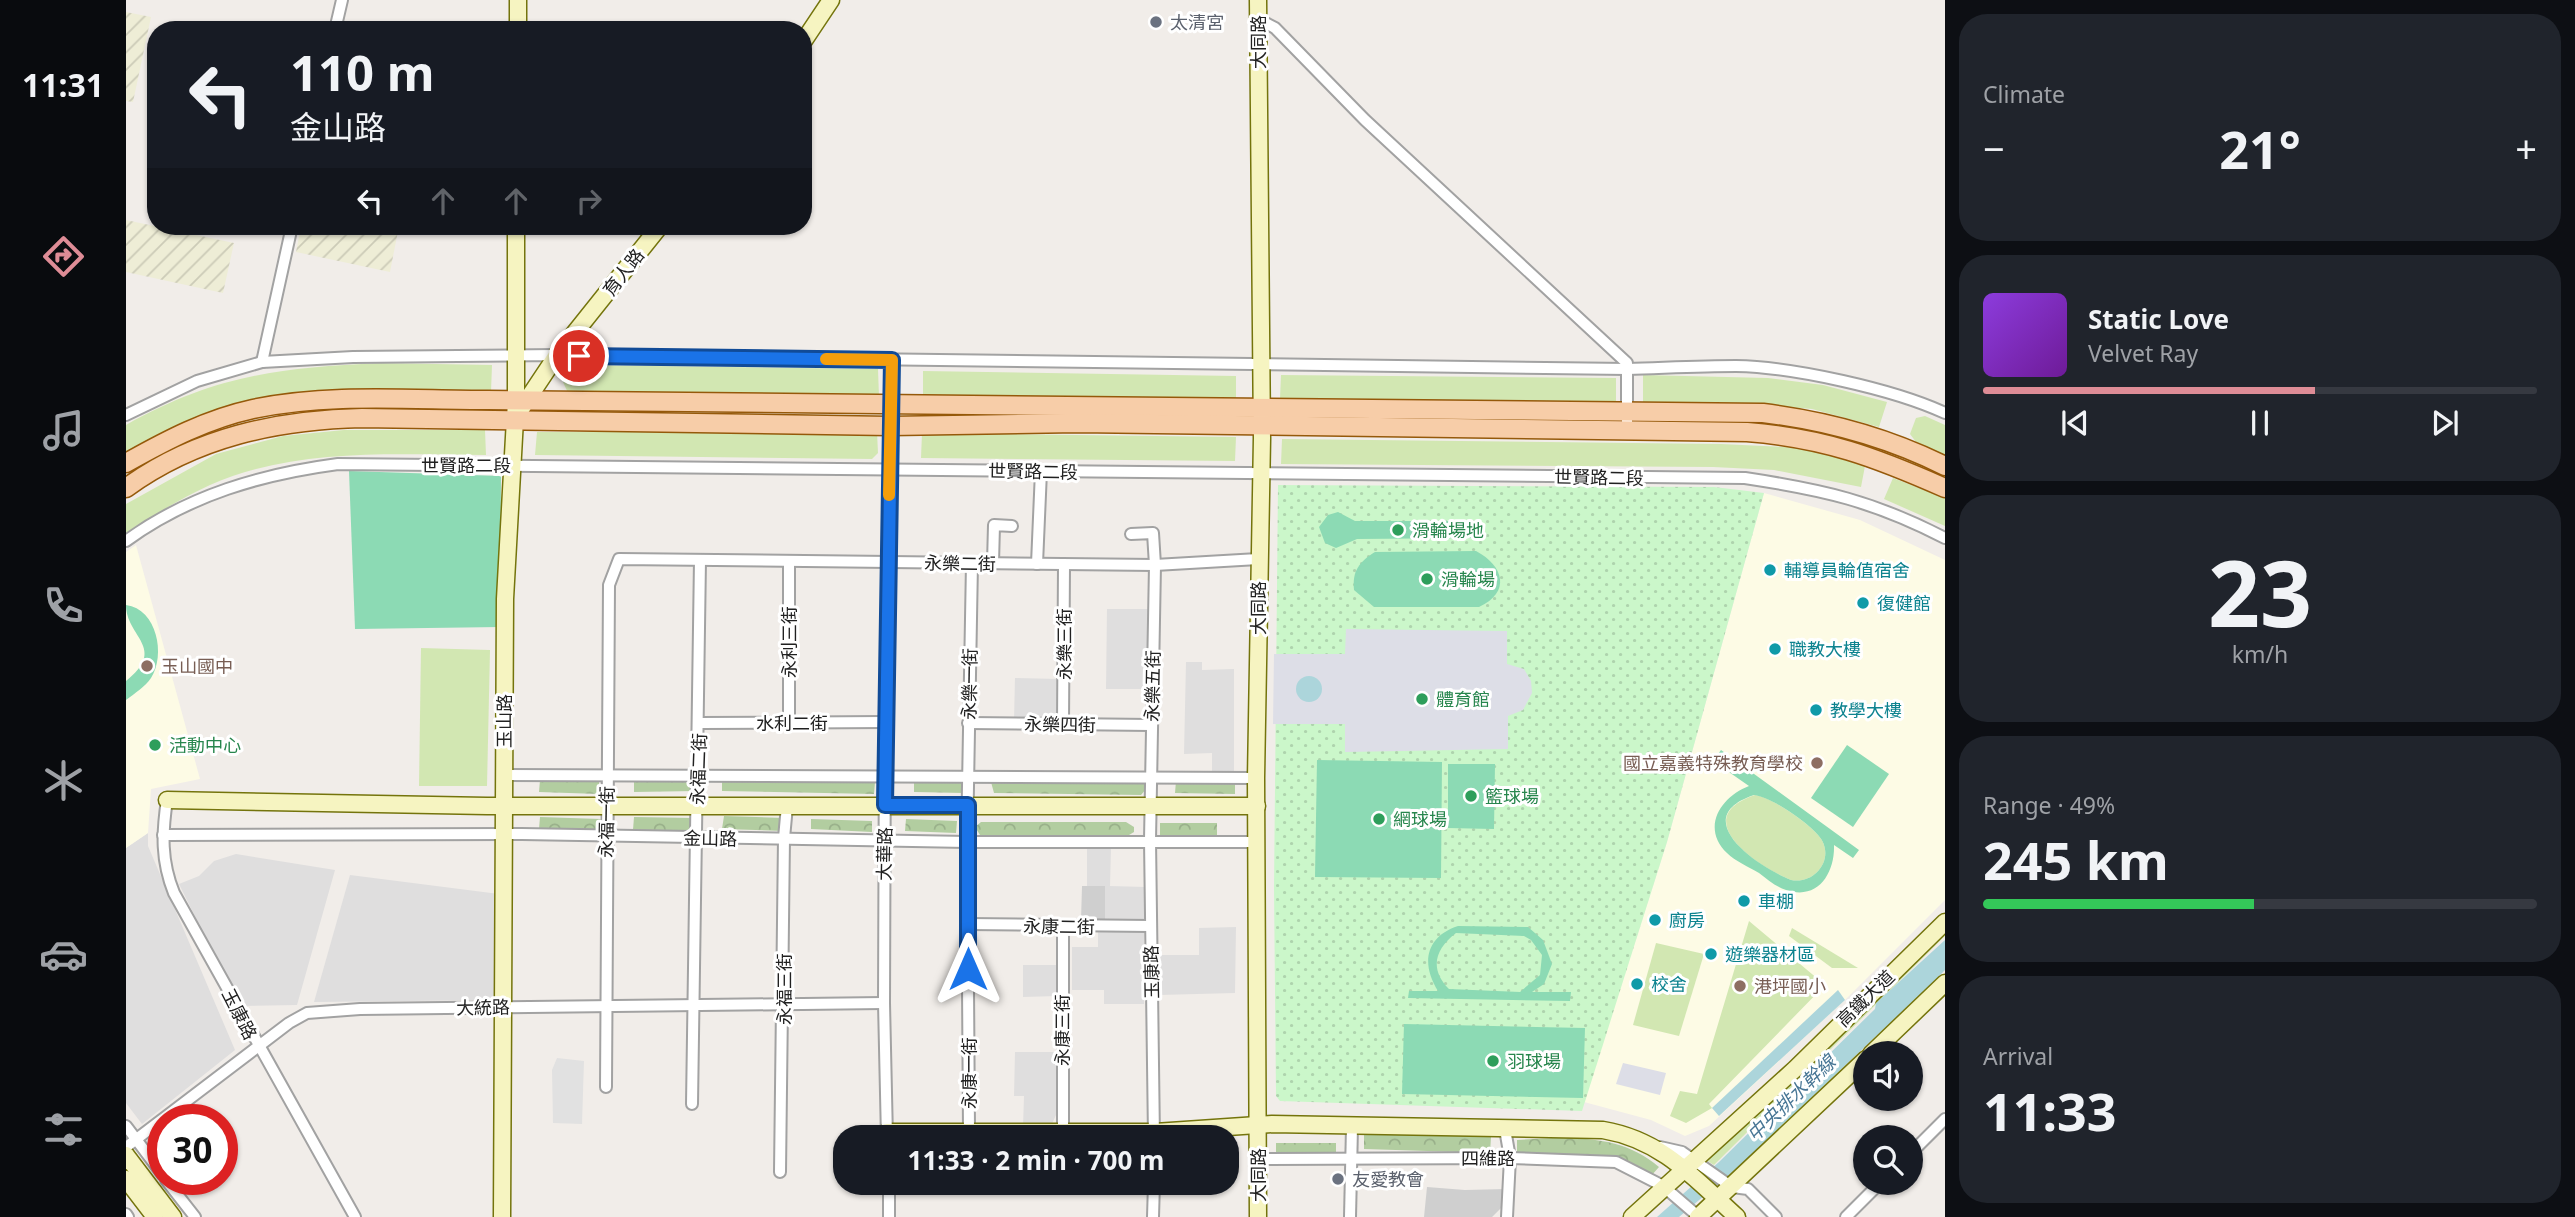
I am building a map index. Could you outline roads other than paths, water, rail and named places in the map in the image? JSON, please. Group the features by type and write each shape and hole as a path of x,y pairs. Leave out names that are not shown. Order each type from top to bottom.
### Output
{"main road":[{"path":"126,463 178,433 252,409 307,401 518,407 890,426 1262,418"},
{"path":"126,488 183,455 270,426 307,419 518,407 971,404 1262,418 1627,422 1788,435 1860,452 1945,488"},
{"path":"1627,422 1763,413 1807,419 1883,439 1945,466"}],"street":[{"path":"337,21 342,0"},
{"path":"518,0 518,21"},
{"path":"812,28 831,0"},
{"name":"大同路","path":"1258,0 1262,418 1256,778 1258,1217"},
{"path":"1258,19 1275,28 1365,120 1627,363 1627,422"},
{"path":"262,362 290,235"},
{"name":"玉山路","path":"502,1217 506,552 511,465 518,407 516,235"},
{"name":"育人路","path":"518,407 653,235"},
{"path":"126,415 197,381 262,362 353,356 557,355 1628,369 1738,366 1830,379 1907,398 1945,413"},
{"name":"大華路","path":"887,1125 884,722 892,360"},
{"name":"世賢路二段","path":"126,541 218,490 288,471 338,464 1745,478 1798,486 1872,504 1945,538"},
{"path":"1037,564 1041,471"},
{"path":"993,563 994,525 1012,526"},
{"name":"永樂五街","path":"1131,534 1153,533 1155,565 1150,807"},
{"name":"永樂二街","path":"619,559 1155,565 1258,559"},
{"name":"永福一街","path":"606,1087 609,585 619,559"},
{"name":"永福二街","path":"692,1104 700,560"},
{"name":"永利三街","path":"789,561 789,723"},
{"name":"永樂一街","path":"968,805 972,563"},
{"name":"永樂三街","path":"1063,724 1064,565"},
{"name":"水利二街","path":"699,723 884,722"},
{"name":"永樂四街","path":"968,723 1151,725"},
{"path":"504,775 1256,778"},
{"name":"金山路","path":"167,800 503,805 1257,806"},
{"name":"玉康路","path":"167,800 163,835 166,873 174,893 257,1046 355,1217"},
{"name":"永康一街","path":"968,805 969,1125"},
{"name":"永福三街","path":"780,1172 784,838 787,806"},
{"name":"玉康路","path":"1150,807 1154,1125"},
{"name":"金山路","path":"163,835 503,834 967,842 1257,842"},
{"name":"高鐵大道","path":"1632,1217 1693,1168 1945,922"},
{"name":"永康二街","path":"968,924 1150,926"},
{"name":"永康三街","path":"1063,927 1063,1125"},
{"path":"1885,1041 1945,983"},
{"name":"大統路","path":"126,1147 289,1023 316,1012 502,1006 884,1003"},
{"path":"1699,1217 1853,1071"},
{"path":"1923,1141 1945,1119"},
{"name":"四維路","path":"1239,1129 1272,1124 1603,1130 1626,1134 1654,1145 1732,1187 1748,1189 1755,1193 1776,1217"},
{"path":"126,1126 147,1154"},
{"path":"1350,1217 1352,1127"},
{"path":"1505,1129 1510,1157 1507,1217"},
{"path":"126,1155 173,1217"},
{"name":"四維路","path":"1259,1158 1352,1160 1510,1157 1616,1162 1667,1190 1699,1217"},
{"name":"四維路","path":"1693,1168 1718,1199 1737,1217"},
{"path":"126,1179 155,1217"},
{"path":"178,1195 195,1217"},
{"path":"889,1195 889,1217"},
{"path":"1153,1217 1154,1195"},
{"path":"1846,1217 1868,1195"}],"water":[{"path":"1309,676 1318,680 1322,689 1318,698 1309,702 1300,698 1296,689 1300,680"},
{"name":"中央排水幹線","path":"1945,940 1945,970 1931,984 1871,1041 1853,1041 1853,1058 1737,1168 1679,1217 1657,1217 1719,1162 1875,1009 1876,1003"},
{"path":"1838,990 1845,1000 1719,1116 1712,1108"}],"place":[{"name":"太清宮","path":"1156,22"},
{"name":"滑輪場地","path":"1398,530"},
{"name":"輔導員輪值宿舍","path":"1770,570"},
{"name":"滑輪場","path":"1427,579"},
{"name":"復健館","path":"1863,603"},
{"name":"職教大樓","path":"1775,649"},
{"name":"玉山國中","path":"147,666"},
{"name":"體育館","path":"1422,699"},
{"name":"教學大樓","path":"1816,710"},
{"name":"活動中心","path":"155,745"},
{"name":"國立嘉義特殊教育學校","path":"1817,763"},
{"name":"籃球場","path":"1471,796"},
{"name":"網球場","path":"1379,819"},
{"name":"車棚","path":"1744,901"},
{"name":"廚房","path":"1655,920"},
{"name":"遊樂器材區","path":"1711,954"},
{"name":"校舍","path":"1637,984"},
{"name":"港坪國小","path":"1740,986"},
{"name":"羽球場","path":"1493,1061"},
{"name":"友愛教會","path":"1338,1179"}]}
